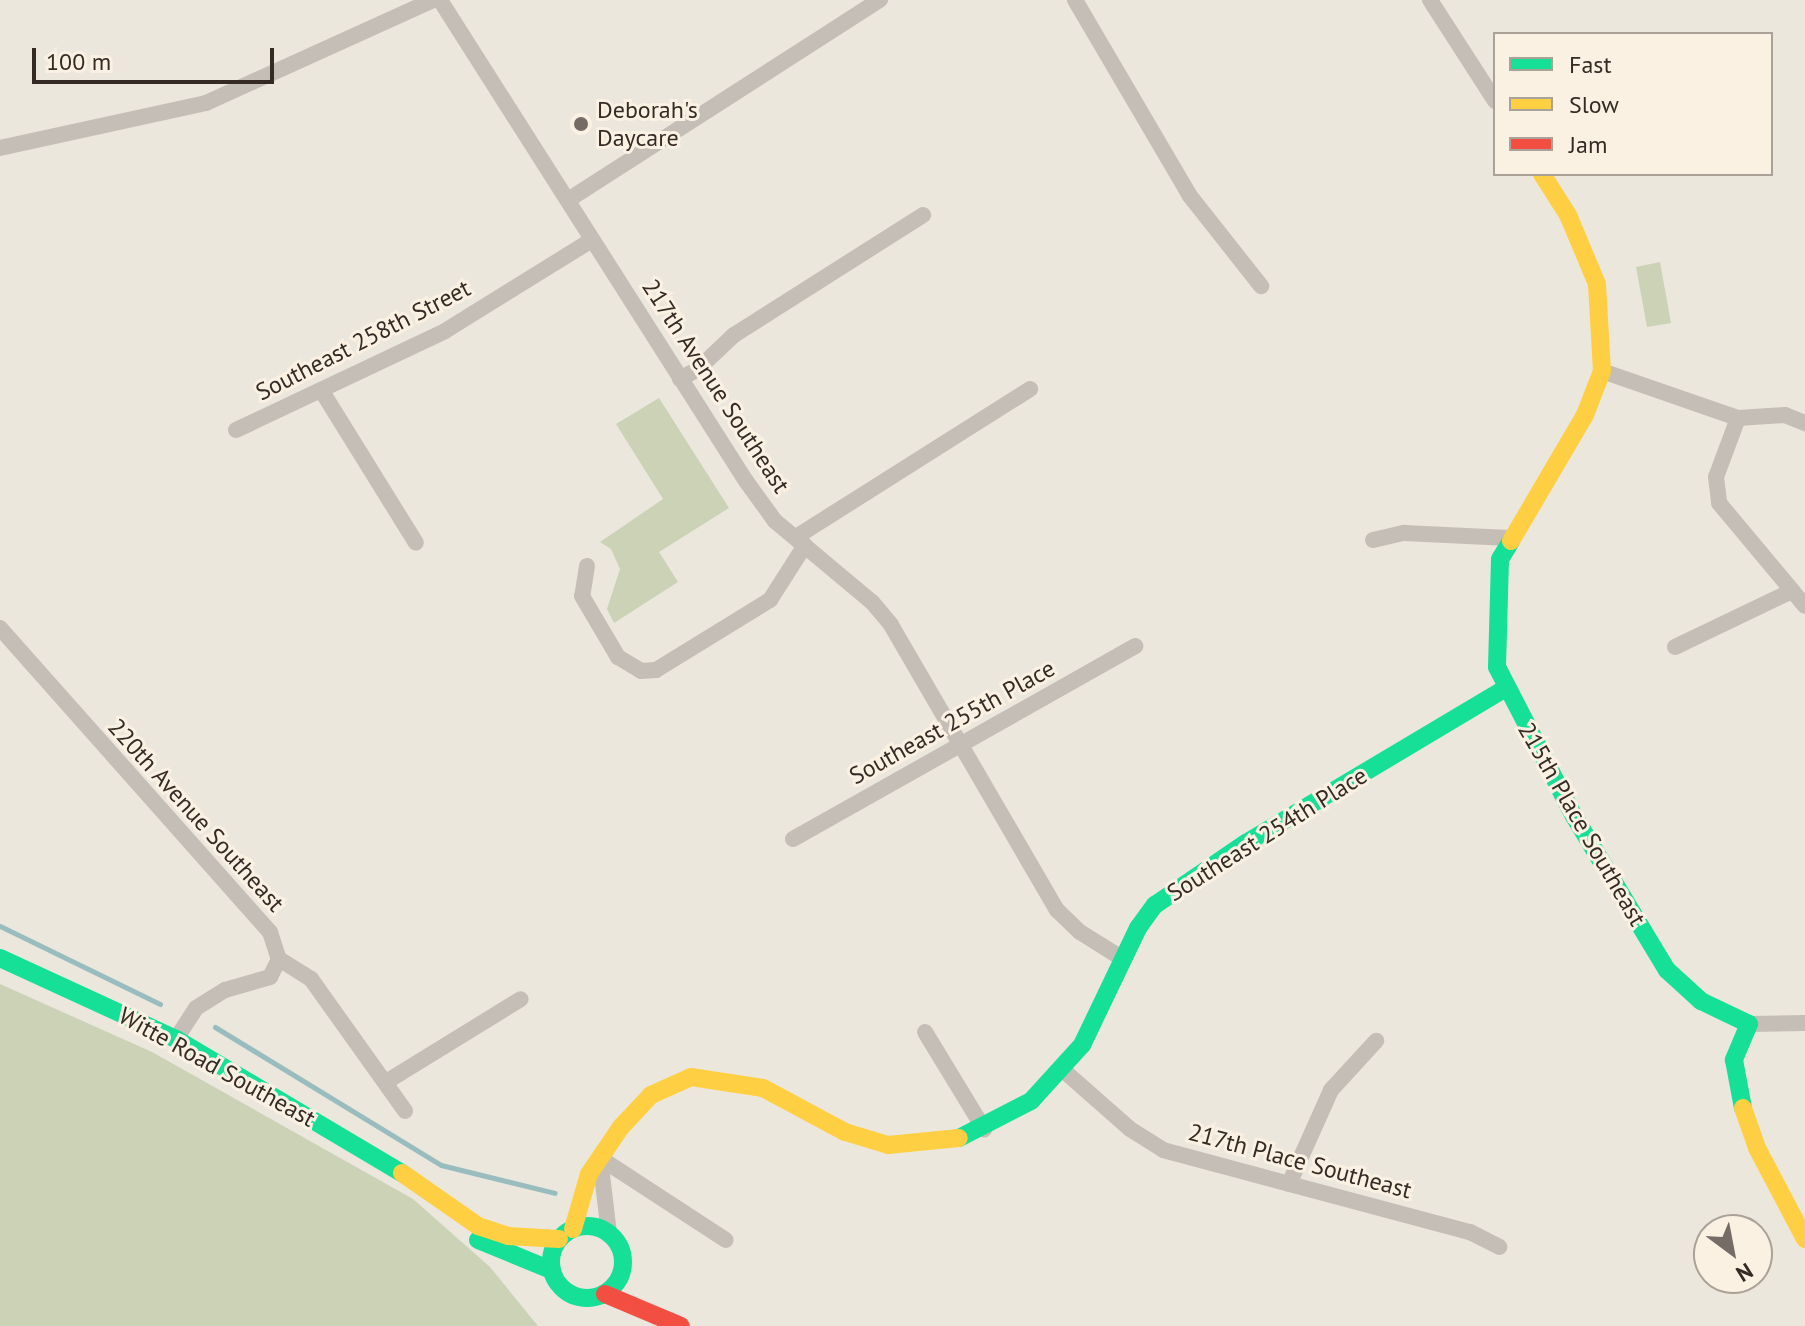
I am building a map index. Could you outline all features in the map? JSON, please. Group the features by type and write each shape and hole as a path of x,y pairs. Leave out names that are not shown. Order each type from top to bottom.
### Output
{"street":[{"path":"0,148 206,103 433,0"},
{"name":"217th Avenue Southeast","path":"440,0 746,481 775,521 872,602 891,625 1057,910 1080,932 1123,959"},
{"path":"568,200 880,0"},
{"path":"1075,0 1181,183 1261,286"},
{"path":"1430,0 1493,98"},
{"path":"1543,176 1568,215 1597,284 1602,371 1738,418 1803,415"},
{"path":"680,379 698,369 734,335 923,215"},
{"name":"Southeast 258th Street","path":"236,430 323,393 445,331 592,240"},
{"name":"215th Place Southeast","path":"1602,371 1585,415 1509,538 1495,587 1494,640 1504,689 1667,970 1701,1001 1749,1024"},
{"path":"587,566 582,596 618,657 641,671 666,667 760,608 778,590 801,541 1030,389"},
{"path":"323,393 416,543"},
{"path":"1738,418 1716,477 1719,503 1805,606"},
{"path":"1373,540 1404,533 1509,538"},
{"path":"1675,647 1792,591"},
{"name":"220th Avenue Southeast","path":"0,628 270,932 279,959"},
{"name":"Southeast 255th Place","path":"793,839 1135,646"},
{"name":"Southeast 254th Place","path":"566,1234 589,1174 637,1107 691,1077 763,1088 845,1132 888,1145 955,1140 984,1129 1031,1101 1063,1070 1082,1045 1123,959 1155,905 1185,881 1504,689"},
{"name":"Witte Road Southeast","path":"0,958 176,1039 478,1226 508,1236 566,1234 595,1227 609,1234 621,1251 622,1272 675,1323"},
{"path":"176,1039 196,1008 225,990 270,977 279,959 311,979 405,1111"},
{"path":"386,1082 521,999"},
{"path":"1805,1023 1749,1024 1734,1060 1735,1086 1757,1148 1805,1239"},
{"path":"925,1032 984,1129"},
{"path":"1289,1184 1331,1090 1376,1041"},
{"name":"217th Place Southeast","path":"1063,1070 1130,1129 1163,1150 1470,1232 1499,1247"},
{"path":"600,1158 609,1234"},
{"path":"600,1158 726,1240"},
{"name":"Witte Road Southeast","path":"425,1191 475,1239 551,1270 572,1296 605,1294 675,1323"},
{"path":"551,1270 566,1234"},
{"path":"605,1294 622,1272"}],"green space":[{"path":"1660,262 1671,323 1647,327 1636,267"},
{"path":"659,398 729,508 659,552 678,582 614,623 607,609 620,569 611,549 600,542 663,499 616,424"},
{"path":"0,984 152,1052 413,1199 490,1267 538,1326 0,1326"}],"waterway":[{"path":"0,926 160,1004"},
{"path":"215,1027 441,1165 555,1193"}],"traffic: fast":[{"path":"1511,541 1500,559 1497,667 1574,816 1667,970 1701,1001 1749,1024 1734,1060 1743,1108"},
{"path":"959,1138 1031,1101 1082,1045 1138,928 1155,905 1246,843 1504,689"},
{"path":"0,958 176,1039 402,1173"},
{"path":"587,1226 613,1236 623,1262 613,1288 587,1298 561,1288 551,1262 561,1236 587,1226"},
{"path":"478,1240 551,1270"}],"traffic: slow":[{"path":"1511,541 1585,415 1602,371 1597,284 1568,215 1543,176"},
{"path":"573,1229 589,1174 621,1127 651,1095 691,1077 763,1088 845,1132 888,1145 959,1138"},
{"path":"1743,1108 1757,1148 1805,1239"},
{"path":"402,1173 478,1226 508,1236 559,1239"}],"traffic: jam":[{"path":"605,1294 681,1326"}],"place":[{"name":"Deborah's Daycare","path":"581,124"}]}
